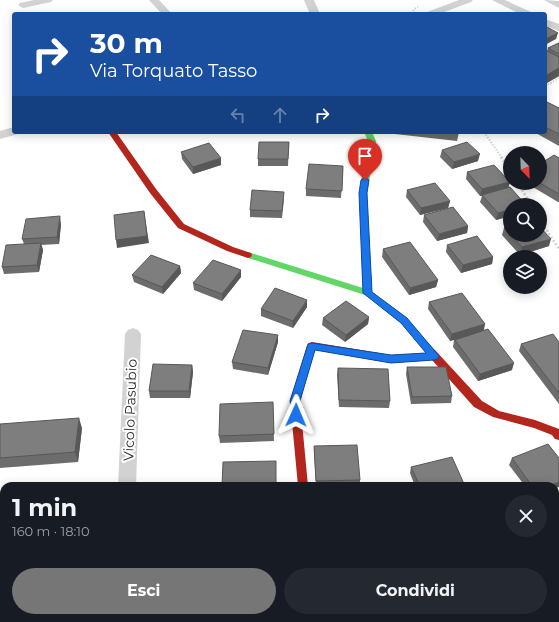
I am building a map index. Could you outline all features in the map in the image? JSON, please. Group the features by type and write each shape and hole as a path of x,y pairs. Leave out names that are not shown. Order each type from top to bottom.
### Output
{"street":[{"path":"29,12 22,2 48,0"},
{"path":"154,0 165,12"},
{"path":"309,0 314,12"},
{"path":"435,12 468,0"},
{"path":"549,0 559,4"},
{"path":"503,1 524,12"},
{"path":"547,23 559,28"},
{"path":"0,135 12,132"},
{"path":"113,134 153,191 181,226 230,249 368,293 404,321 478,404 497,414 536,424 556,432 559,436"},
{"path":"368,293 363,193 372,141 369,134"},
{"name":"Vicolo Pasubio","path":"127,482 133,334"},
{"path":"303,482 295,401 312,346 391,359 434,356"}],"path":[{"path":"547,49 559,42"},
{"path":"547,85 559,78"},
{"path":"485,134 503,160"},
{"path":"547,232 556,248 559,249"}],"building":[{"path":"547,27 558,33 547,38"},
{"path":"559,43 559,54 548,48"},
{"path":"547,51 559,57 559,68 547,75"},
{"path":"547,102 559,108 559,134 547,128"},
{"path":"259,142 289,142 288,159 258,159"},
{"path":"467,142 480,154 454,162 442,150"},
{"path":"209,143 221,158 193,167 181,152"},
{"path":"554,155 559,158 559,194 547,187 547,160"},
{"path":"309,164 343,166 342,191 306,189"},
{"path":"494,165 503,175 503,184 482,189 467,172"},
{"path":"435,183 450,201 421,208 407,190"},
{"path":"503,189 513,190 520,198 503,198 503,212 498,213 482,195"},
{"path":"252,190 284,192 282,211 250,210"},
{"path":"453,207 468,226 439,234 424,215"},
{"path":"144,211 147,236 116,240 114,215"},
{"path":"60,216 57,237 22,239 26,219"},
{"path":"547,235 551,239 547,240"},
{"path":"477,236 493,257 463,265 447,245"},
{"path":"410,242 438,280 410,288 383,249"},
{"path":"517,242 540,242 522,247"},
{"path":"41,243 37,265 2,267 6,245"},
{"path":"151,255 180,266 162,287 132,275"},
{"path":"213,260 241,270 222,294 193,283"},
{"path":"275,288 307,300 293,321 261,309"},
{"path":"462,293 485,324 452,334 429,302"},
{"path":"346,301 369,317 346,335 323,318"},
{"path":"488,329 514,363 480,374 455,340"},
{"path":"243,330 278,335 268,368 232,362"},
{"path":"553,334 559,342 559,393 521,344"},
{"path":"153,364 192,365 189,391 149,391"},
{"path":"407,367 446,367 452,396 412,397"},
{"path":"338,368 388,369 390,401 339,400"},
{"path":"273,402 274,434 219,436 220,404"},
{"path":"79,418 75,452 0,458 0,424"},
{"path":"548,444 559,458 559,482 529,482 512,458"},
{"path":"357,445 360,480 316,481 314,446"},
{"path":"452,457 463,482 418,482 411,467"},
{"path":"276,461 276,482 222,482 223,462"}],"traffic: fast":[{"path":"368,293 363,193 372,141 369,134"},
{"path":"248,255 368,293 404,321 432,353"}],"traffic: jam":[{"path":"113,134 153,191 181,226 230,249 248,255"},
{"path":"303,482 295,401 312,346 391,359 434,356"},
{"path":"432,353 478,404 497,414 535,424 556,432 559,436"}],"route":[{"path":"296,415 295,401 312,346 391,359 434,356 404,321 368,293 363,193 365,180"}]}
